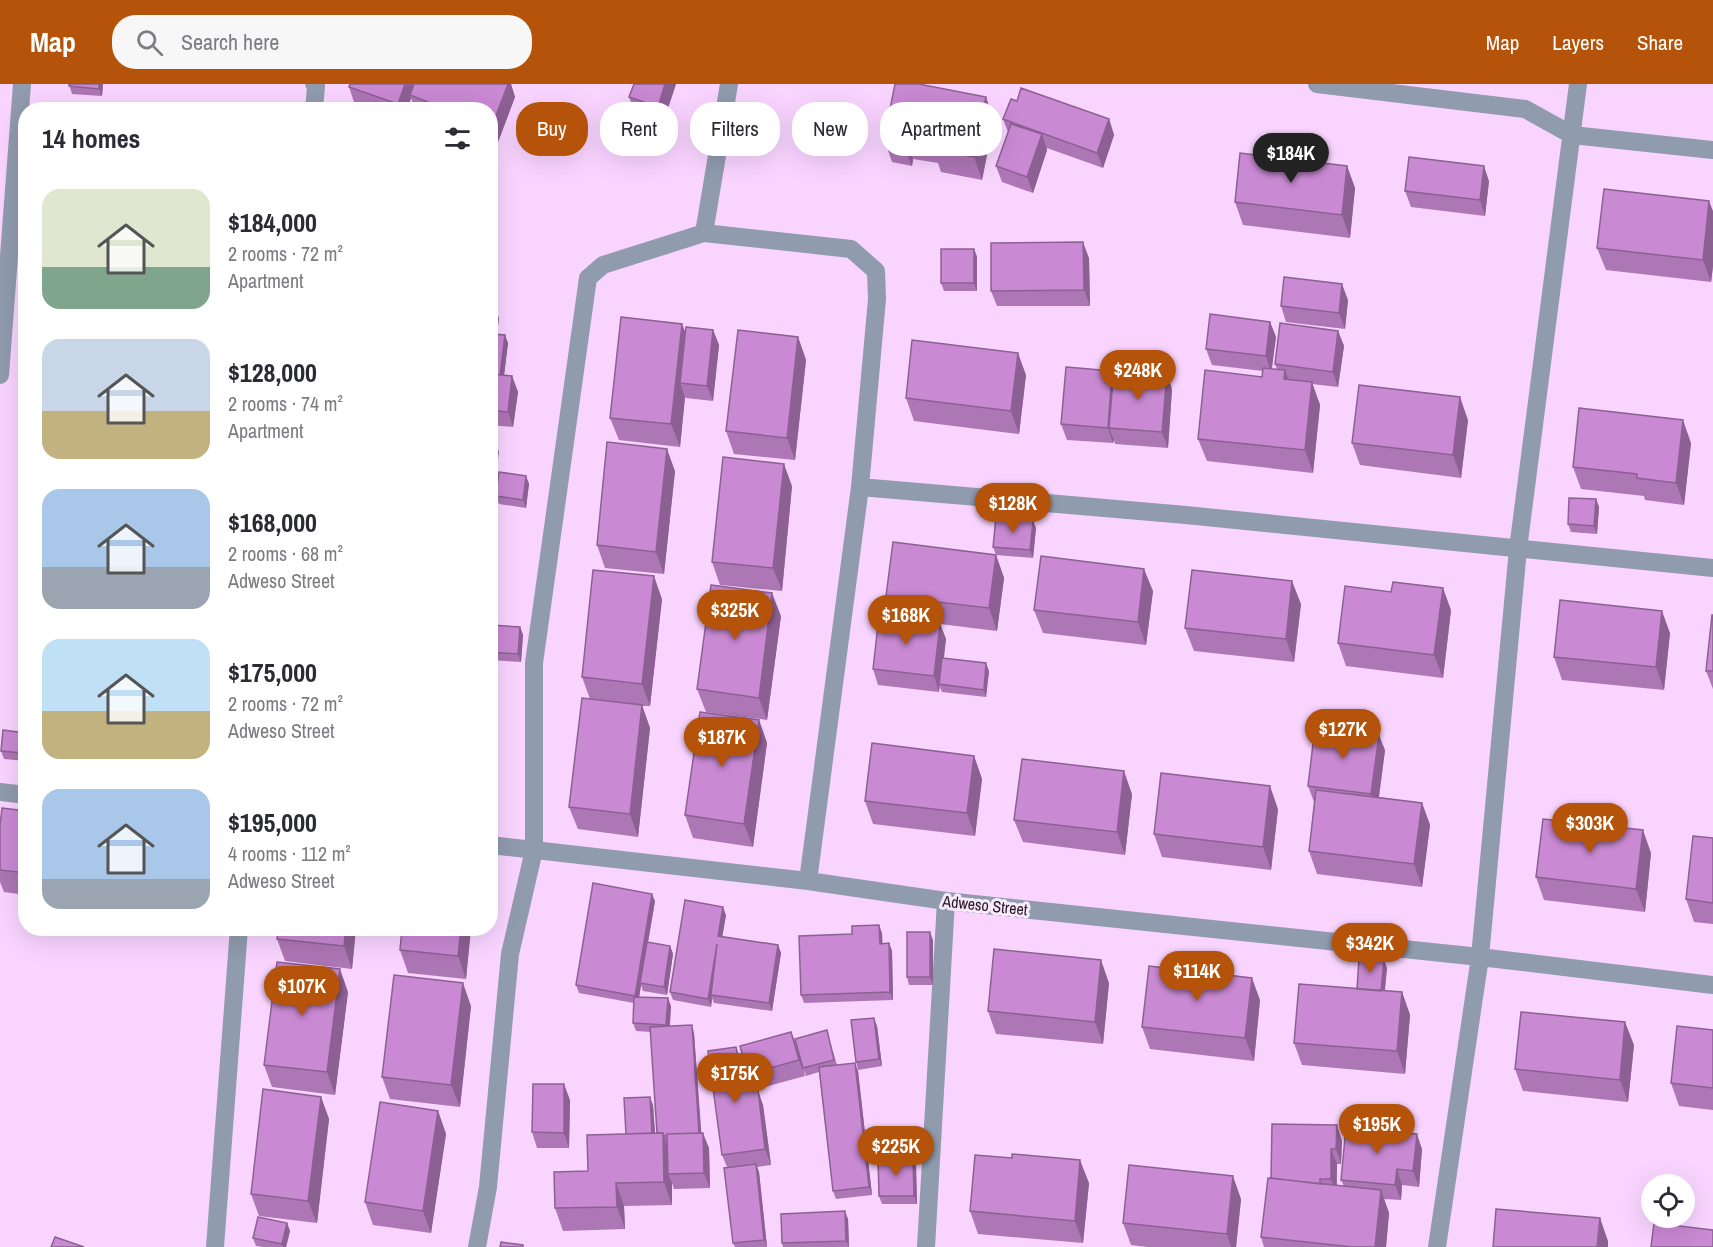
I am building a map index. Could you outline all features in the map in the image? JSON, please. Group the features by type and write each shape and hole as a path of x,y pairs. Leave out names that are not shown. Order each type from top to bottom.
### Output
{"street":[{"path":"21,102 22,84"},
{"path":"704,233 729,84"},
{"path":"1317,84 1525,109 1572,135 1713,150"},
{"path":"1437,1247 1480,957 1518,549 1578,84"},
{"path":"314,102 315,85"},
{"path":"0,375 18,137"},
{"path":"477,1247 488,1187 510,954 534,850 534,663 588,278 603,265 704,233 851,249 876,271 877,299 860,487 808,881"},
{"path":"860,487 1186,515 1713,568"},
{"path":"0,792 18,794"},
{"name":"Adweso Street","path":"498,846 808,881 946,901 1480,957 1713,985"},
{"path":"926,1247 946,901"},
{"path":"215,1247 238,936"}],"building":[{"path":"69,84 99,84 99,89 69,86"},
{"path":"350,84 405,84 399,102 392,102 349,87"},
{"path":"414,84 508,84 498,110 498,102 428,102 410,95"},
{"path":"634,84 665,84 660,102 644,102 629,97"},
{"path":"895,84 919,84 986,97 985,102 891,102"},
{"path":"1021,88 1109,119 1097,153 1003,119 1011,99 1017,101"},
{"path":"1011,124 1042,134 1027,177 996,166 1000,156 1002,156 1002,149"},
{"path":"1240,153 1347,166 1342,215 1235,202"},
{"path":"1409,157 1484,166 1480,200 1405,191"},
{"path":"1604,189 1709,201 1703,260 1597,248"},
{"path":"1083,242 1084,290 991,291 991,243"},
{"path":"941,249 974,249 974,283 941,283"},
{"path":"1284,277 1342,284 1339,313 1281,306"},
{"path":"1210,314 1270,322 1266,356 1206,349"},
{"path":"621,317 682,324 671,424 610,418"},
{"path":"1280,323 1338,331 1333,372 1275,364"},
{"path":"686,327 713,330 707,386 680,383"},
{"path":"738,330 798,337 787,438 726,431"},
{"path":"498,334 505,335 500,375 498,375"},
{"path":"912,340 1018,353 1011,411 906,398"},
{"path":"1066,367 1112,371 1108,428 1061,424"},
{"path":"1263,368 1285,370 1284,379 1312,382 1305,450 1198,439 1205,370 1262,377"},
{"path":"1114,369 1167,373 1162,432 1109,428"},
{"path":"498,375 512,376 508,412 498,411"},
{"path":"1359,385 1460,397 1453,455 1352,443"},
{"path":"1579,408 1683,420 1676,483 1637,478 1637,474 1573,467"},
{"path":"607,442 667,449 656,552 597,545"},
{"path":"723,457 784,464 773,568 712,562"},
{"path":"499,472 526,476 523,500 498,496"},
{"path":"1569,498 1596,499 1594,526 1568,524"},
{"path":"996,517 1033,521 1030,550 993,547"},
{"path":"893,542 996,555 989,608 886,596"},
{"path":"1041,556 1144,569 1138,622 1034,610"},
{"path":"593,570 654,576 642,684 582,677"},
{"path":"1192,570 1292,581 1286,639 1185,628"},
{"path":"1393,582 1443,588 1434,655 1338,643 1345,586 1391,592"},
{"path":"711,585 772,593 759,698 697,689"},
{"path":"1560,600 1662,611 1656,667 1554,657"},
{"path":"1712,615 1713,671 1706,671"},
{"path":"879,616 940,624 934,676 873,669"},
{"path":"498,626 520,627 518,654 498,653"},
{"path":"942,658 986,663 984,690 939,684"},
{"path":"582,698 642,705 630,814 569,807"},
{"path":"700,712 759,720 744,824 685,815"},
{"path":"1315,727 1379,735 1371,794 1308,786"},
{"path":"3,730 18,732 18,753 1,751"},
{"path":"872,743 974,756 967,813 865,801"},
{"path":"1022,759 1124,771 1117,832 1014,820"},
{"path":"1161,773 1270,786 1263,847 1154,834"},
{"path":"1316,790 1422,803 1414,864 1309,851"},
{"path":"2,808 18,810 18,872 0,870"},
{"path":"1543,819 1643,830 1636,889 1536,877"},
{"path":"1693,836 1713,838 1713,903 1686,899"},
{"path":"593,883 652,894 635,996 576,985"},
{"path":"685,900 723,907 718,936 778,945 769,1003 711,995 717,944 708,999 670,992"},
{"path":"879,925 880,944 889,943 890,992 801,995 799,936 852,934 852,926"},
{"path":"907,932 930,932 930,977 907,977"},
{"path":"277,936 345,936 344,946 277,939"},
{"path":"401,936 460,936 458,956 400,950"},
{"path":"647,942 670,946 664,987 640,983"},
{"path":"994,949 1101,960 1095,1022 988,1011"},
{"path":"1359,958 1384,960 1381,991 1357,989"},
{"path":"277,962 340,969 327,1072 264,1065"},
{"path":"1149,966 1252,978 1245,1038 1142,1027"},
{"path":"394,975 463,983 451,1085 382,1077"},
{"path":"1299,984 1402,992 1397,1051 1294,1043"},
{"path":"634,997 668,998 666,1025 633,1023"},
{"path":"1521,1012 1625,1022 1620,1080 1515,1069"},
{"path":"874,1018 879,1059 856,1062 851,1020"},
{"path":"692,1025 699,1133 664,1136 663,1133 657,1133 650,1027"},
{"path":"1677,1026 1713,1030 1713,1088 1671,1083"},
{"path":"827,1030 834,1060 803,1068 795,1039"},
{"path":"791,1032 799,1060 748,1074 740,1046"},
{"path":"736,1047 738,1057 742,1057 747,1091 758,1090 765,1149 722,1155 708,1051"},
{"path":"855,1063 869,1187 833,1191 819,1067"},
{"path":"533,1084 564,1084 564,1133 532,1132"},
{"path":"263,1089 321,1097 308,1201 251,1194"},
{"path":"650,1097 652,1133 626,1134 624,1098"},
{"path":"380,1102 438,1111 423,1211 365,1202"},
{"path":"1272,1124 1337,1125 1336,1149 1331,1149 1331,1179 1320,1179 1320,1184 1271,1178"},
{"path":"1346,1127 1417,1134 1413,1171 1397,1169 1395,1185 1341,1180"},
{"path":"663,1133 664,1182 616,1183 617,1207 555,1208 554,1172 588,1171 587,1135"},
{"path":"703,1133 704,1173 668,1174 667,1134"},
{"path":"1012,1154 1080,1160 1075,1221 970,1211 975,1155 1012,1158"},
{"path":"878,1158 913,1158 914,1196 879,1196"},
{"path":"756,1164 764,1240 733,1243 724,1168"},
{"path":"1129,1165 1233,1176 1227,1234 1123,1223"},
{"path":"1268,1178 1381,1190 1375,1247 1352,1247 1261,1237"},
{"path":"1496,1209 1600,1218 1597,1247 1493,1247"},
{"path":"845,1211 846,1241 782,1243 781,1214"},
{"path":"258,1217 287,1223 282,1244 253,1238"},
{"path":"1653,1228 1713,1230 1713,1247 1651,1247"},
{"path":"55,1237 84,1247 51,1247"},
{"path":"501,1242 523,1245 523,1247 500,1247"}]}
